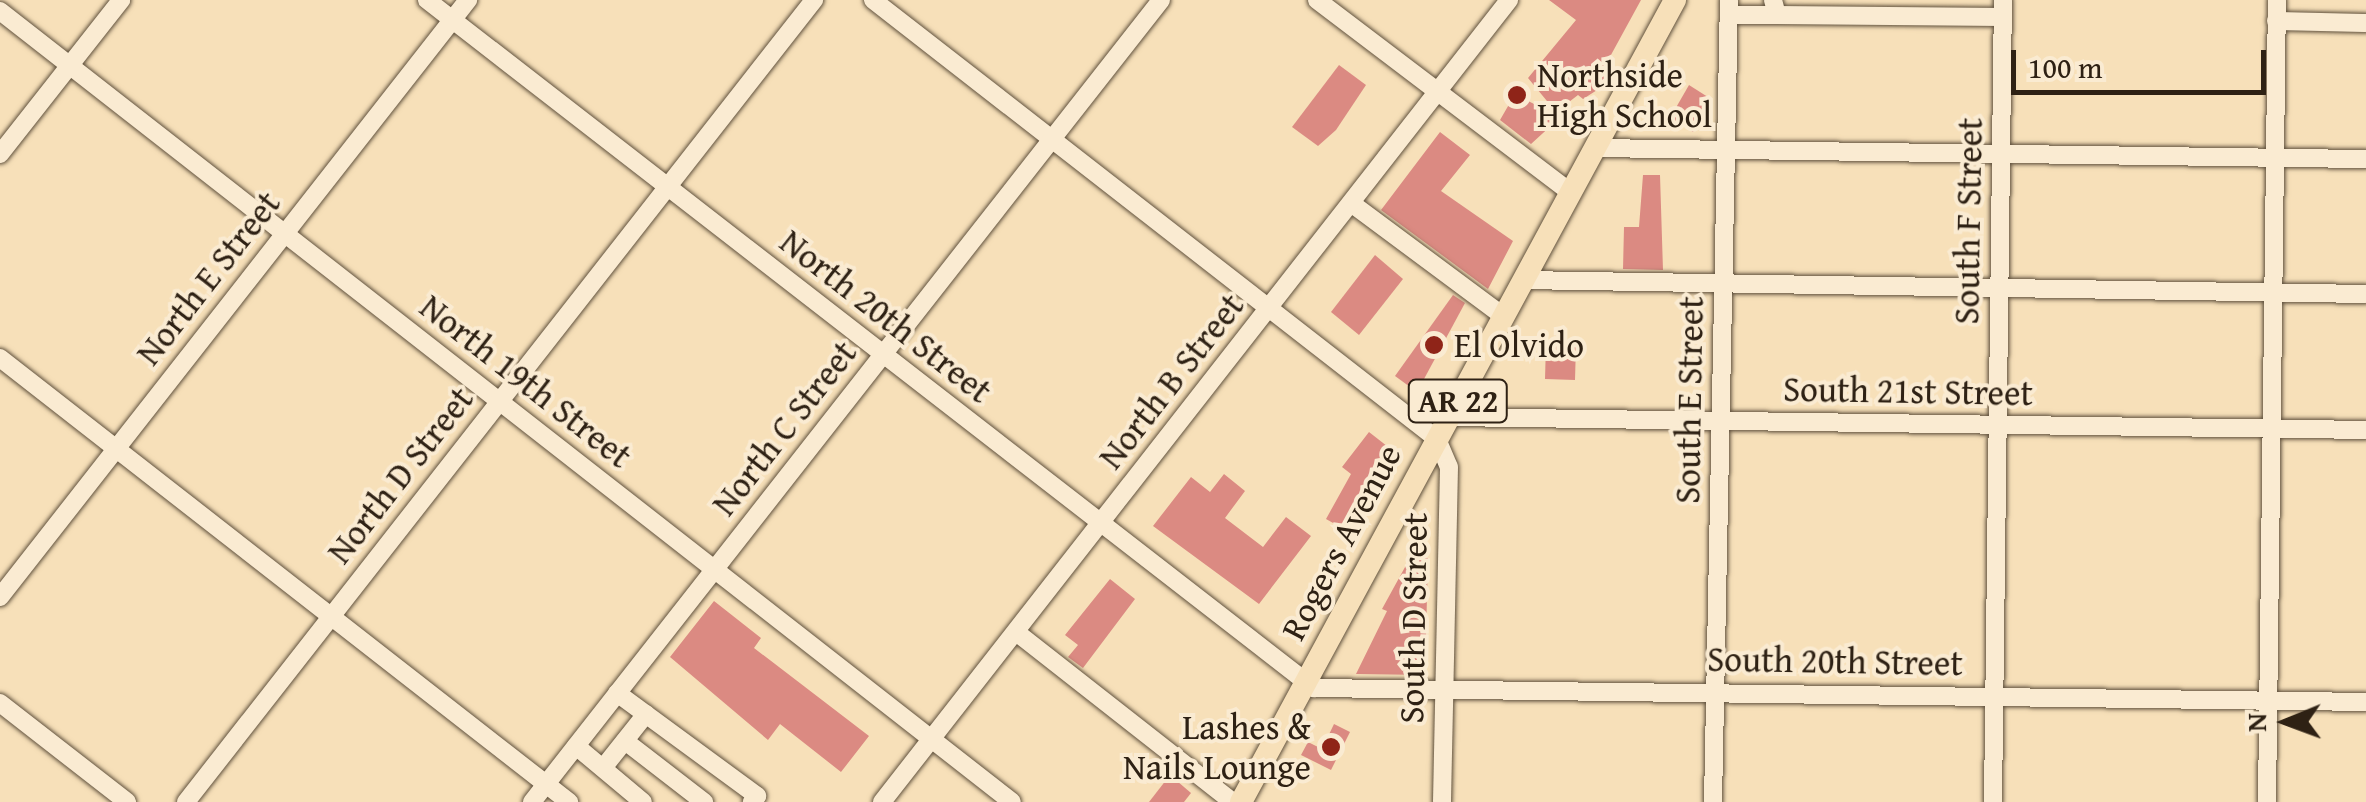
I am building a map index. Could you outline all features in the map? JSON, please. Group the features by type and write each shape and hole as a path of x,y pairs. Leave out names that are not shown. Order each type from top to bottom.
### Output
{"main road":[{"name":"Rogers Avenue","path":"1241,802 1675,0"}],"street":[{"path":"0,154 121,0"},
{"name":"North 20th Street","path":"427,0 1306,682"},
{"name":"North E Street","path":"0,597 468,0"},
{"name":"North D Street","path":"186,802 814,0"},
{"path":"873,0 1437,438"},
{"name":"North C Street","path":"532,802 1161,0"},
{"path":"1317,0 1570,192"},
{"name":"North B Street","path":"882,802 1510,0"},
{"path":"2267,802 2276,0"},
{"path":"1729,7 2003,8"},
{"name":"South E Street","path":"1713,802 1729,7"},
{"name":"South F Street","path":"1992,802 2003,8"},
{"name":"North 19th Street","path":"0,12 1012,802"},
{"path":"2276,21 2366,23"},
{"path":"1594,148 2366,159"},
{"path":"1352,202 1503,316"},
{"path":"1522,280 1999,291 2366,294"},
{"path":"0,358 569,802"},
{"name":"South 21st Street","path":"1449,417 2366,430"},
{"name":"South D Street","path":"1437,438 1448,468 1442,802"},
{"path":"1016,632 1233,802"},
{"name":"South 20th Street","path":"1306,682 1314,688 2366,702"},
{"path":"618,693 757,796 752,802"},
{"path":"0,703 127,802"},
{"path":"603,768 646,714"},
{"path":"625,741 704,802"},
{"path":"576,746 643,802"}],"building":[{"path":"1549,0 1641,0 1606,64 1612,68 1605,85 1583,99 1578,95 1556,112 1528,78 1576,20"},
{"path":"1339,65 1366,85 1336,130 1318,146 1292,127"},
{"path":"1689,85 1711,99 1693,132 1670,118"},
{"path":"1515,94 1553,114 1549,118 1554,123 1531,144 1500,120"},
{"path":"1440,132 1470,155 1441,191 1513,241 1488,289 1381,210"},
{"path":"1643,175 1660,175 1663,270 1623,269 1624,227 1639,227"},
{"path":"1375,255 1403,279 1359,335 1331,312"},
{"path":"1453,295 1465,303 1417,392 1395,376"},
{"path":"1546,344 1576,345 1575,380 1545,379"},
{"path":"1369,432 1392,450 1391,456 1361,495 1373,502 1366,515 1353,508 1342,528 1326,519 1351,474 1342,467"},
{"path":"1224,474 1245,491 1225,518 1263,547 1286,517 1311,536 1259,604 1153,526 1191,477 1210,492"},
{"path":"1410,558 1428,558 1425,675 1356,674 1387,611 1382,609"},
{"path":"1110,579 1135,599 1083,668 1068,657 1078,645 1065,635"},
{"path":"714,601 761,638 754,648 869,736 841,772 780,724 768,740 670,657"},
{"path":"1334,724 1350,732 1331,770 1301,755 1308,742 1322,749"},
{"path":"1170,775 1191,793 1184,802 1149,802"}],"place":[{"name":"Northside High School","path":"1517,95"},
{"name":"El Olvido","path":"1434,345"},
{"name":"Lashes & Nails Lounge","path":"1331,747"}]}
